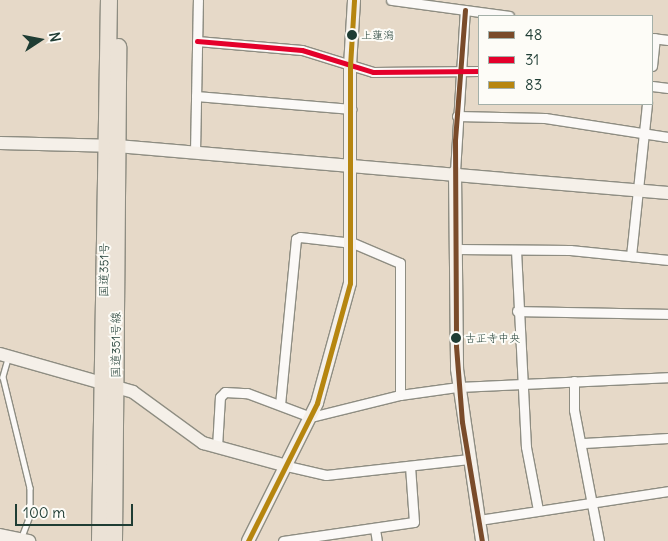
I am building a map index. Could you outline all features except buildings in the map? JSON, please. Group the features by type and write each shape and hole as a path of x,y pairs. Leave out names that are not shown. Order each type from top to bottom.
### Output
{"highway":[{"name":"国道351号","path":"100,541 109,384 111,146 109,0"},
{"path":"111,146 118,0"},
{"name":"国道351号線","path":"109,384 114,541"}],"street":[{"path":"195,153 198,0"},
{"path":"248,541 311,417 345,308 353,242 350,66 354,0"},
{"path":"391,0 502,15"},
{"path":"465,10 455,172 458,387 482,541"},
{"path":"653,52 654,38 668,40"},
{"path":"197,41 290,48 350,66 399,74 478,71"},
{"path":"653,86 668,88"},
{"path":"196,96 351,109"},
{"path":"631,256 647,105"},
{"path":"457,116 545,118 668,138"},
{"path":"0,143 111,146 352,166 455,172 668,194"},
{"path":"280,405 296,239 353,242 400,263 400,395"},
{"path":"456,249 516,250 631,256 668,260"},
{"path":"516,250 517,311 524,384 526,447 538,510"},
{"path":"517,311 668,314"},
{"path":"4,355 109,384 139,395 177,428 216,448 326,475 469,459"},
{"path":"216,448 220,397 225,392 248,393 311,417 400,395 458,387 668,377"},
{"path":"574,381 574,410 584,443 599,541"},
{"path":"584,443 668,438"},
{"path":"283,541 414,522 410,466"},
{"path":"479,520 668,492"},
{"path":"375,529 377,541"},
{"path":"0,531 0,541"},
{"path":"0,534 26,539"}],"lane":[{"path":"4,355 3,378 30,488 30,516 26,539"}],"transit line":[{"name":"83","path":"248,541 317,403 350,283 350,66 354,0"},
{"name":"48","path":"465,10 455,141 456,346 462,422 482,541"},
{"name":"31","path":"197,41 302,50 373,72 478,71"}],"place":[{"name":"上蓮潟","path":"352,35"},
{"name":"古正寺中央","path":"456,338"}]}
